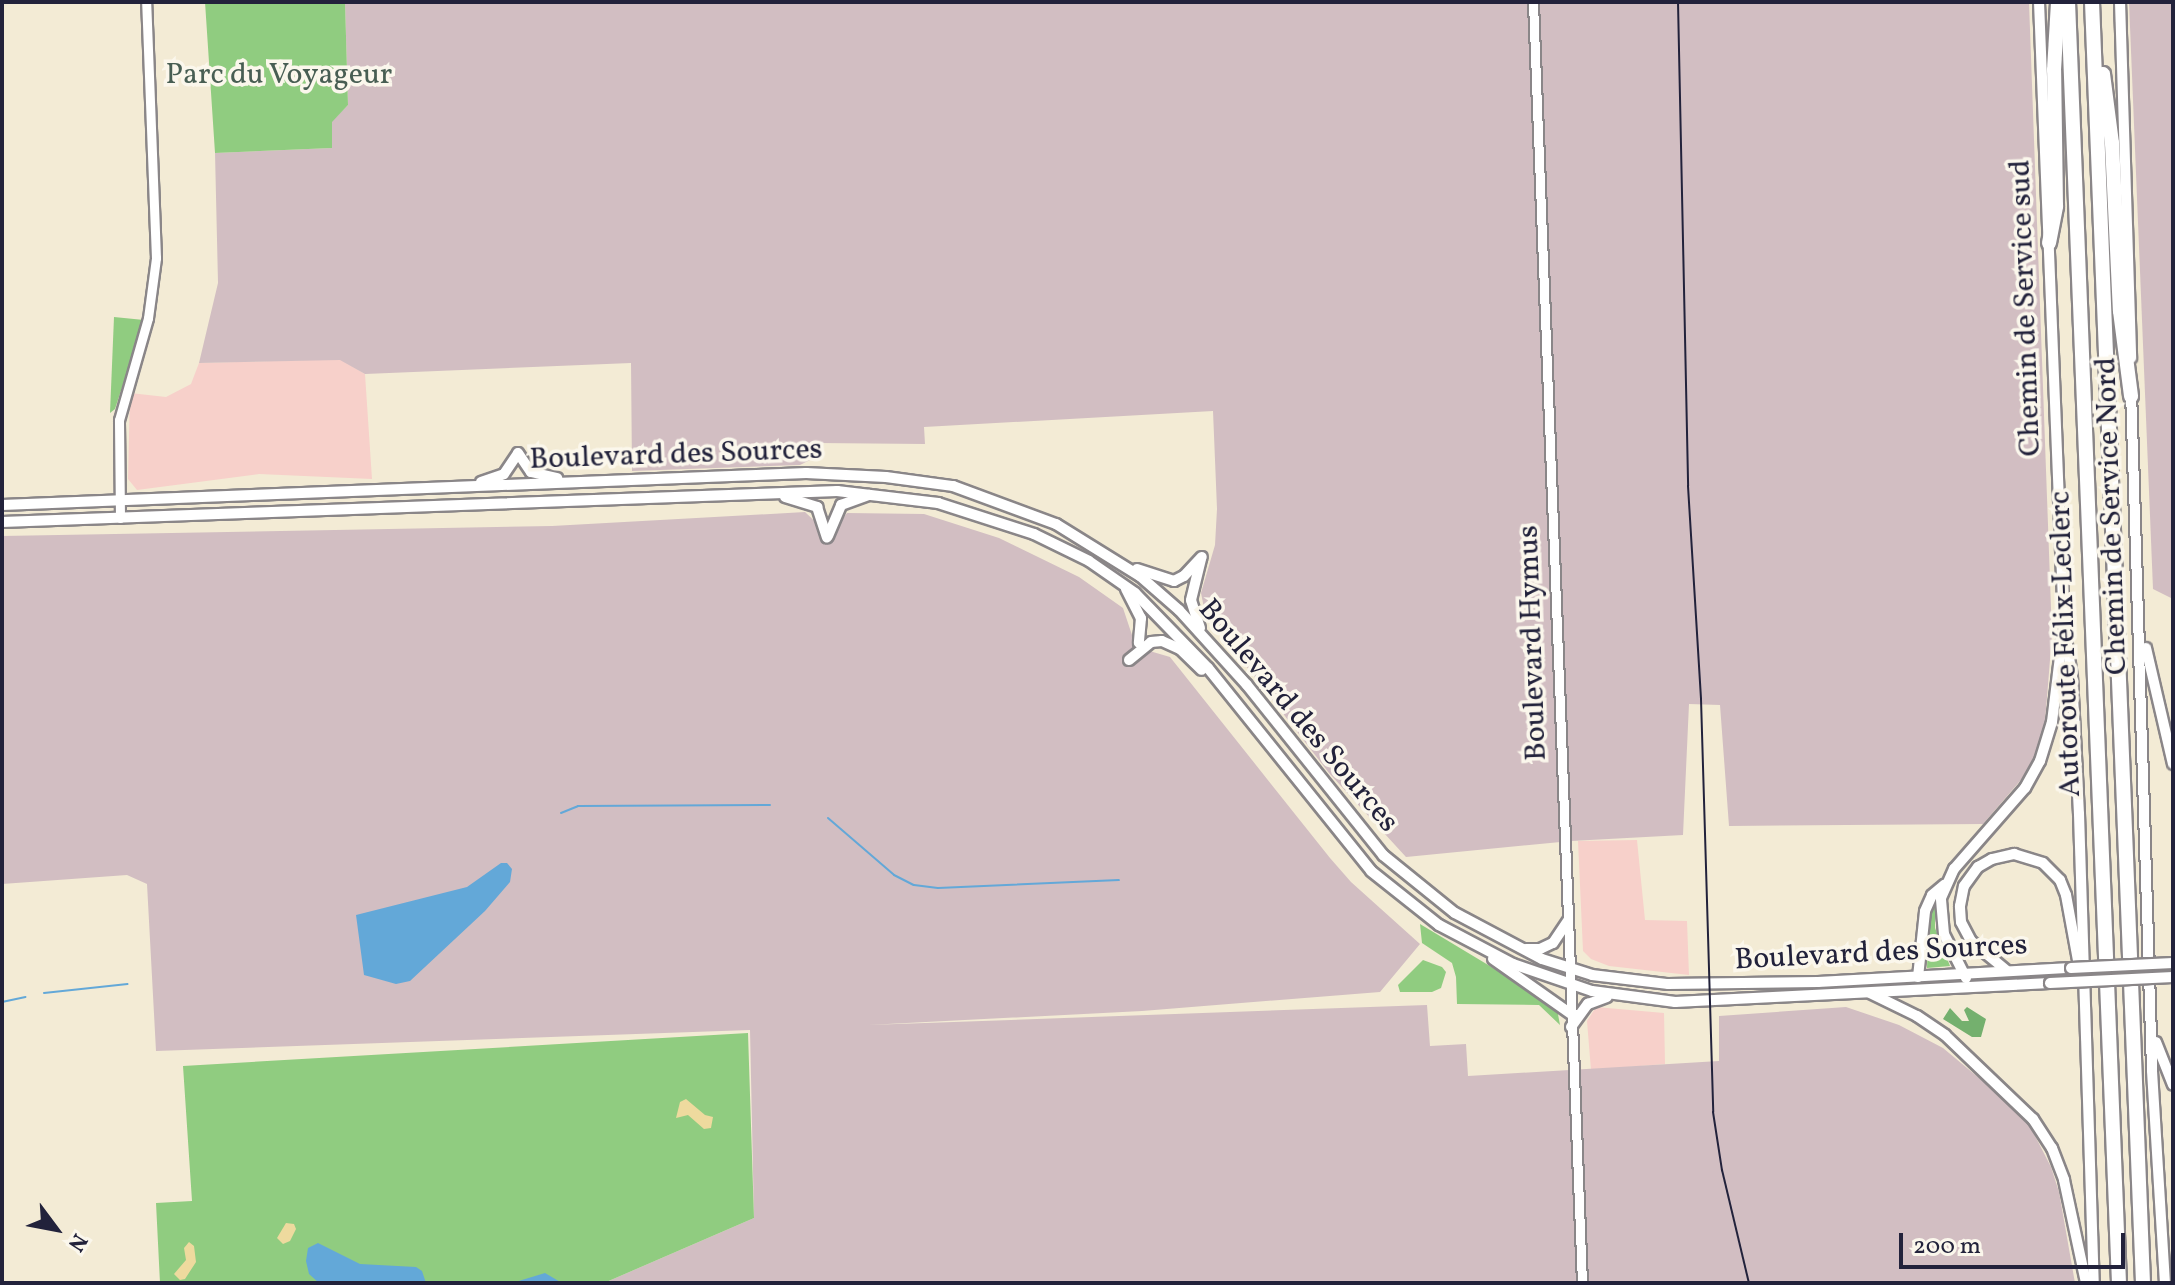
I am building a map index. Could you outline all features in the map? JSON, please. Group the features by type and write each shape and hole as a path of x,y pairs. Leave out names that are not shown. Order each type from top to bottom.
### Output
{"highway":[{"path":"2049,243 2056,206 2054,70 2058,2"},
{"name":"Autoroute Félix-Leclerc","path":"2068,2 2119,1283"},
{"path":"2092,2 2112,143 2120,311 2131,396"},
{"name":"Autoroute Félix-Leclerc","path":"2092,2 2143,1283"}],"main road":[{"name":"Chemin de Service sud","path":"2039,2 2064,626 2072,676 2094,1283"},
{"name":"Chemin de Service Nord","path":"2120,2 2152,1029"},
{"path":"467,487 504,474 518,453 531,472 579,482"},
{"name":"Boulevard des Sources","path":"2,505 813,473 928,482 986,495 1024,509 1066,529 1121,562 1164,596 1247,685 1383,855 1442,904 1520,949 1570,969 1610,978 1676,985 1918,977 2173,963"},
{"name":"Boulevard des Sources","path":"2,522 767,494 875,493 938,503 998,520 1074,554 1123,584 1183,640 1371,871 1419,912 1476,946 1570,985 1613,995 1698,1002 2173,977"},
{"path":"767,494 814,505 822,515 827,537 841,505 875,493"},
{"path":"1121,562 1172,581 1184,576 1202,557 1191,600 1203,636"},
{"path":"1123,584 1141,618 1139,643"},
{"path":"1974,987 1963,975 1942,927 1940,908 1946,884 1957,865 2025,788 2040,761 2052,722 2064,626"},
{"path":"2141,627 2173,764"},
{"path":"1129,660 1151,642 1171,643 1233,700"},
{"path":"2006,970 1971,941 1961,922 1960,906 1964,886 1978,867 1992,859 2014,854 2043,863 2060,880 2066,895 2083,987"},
{"path":"1918,977 1925,911 1932,895 1946,884"},
{"path":"1520,949 1548,946 1568,921"},
{"path":"1476,946 1571,1014"},
{"path":"1868,991 1917,1016 1945,1035 2033,1119 2052,1148 2064,1180 2086,1283"},
{"path":"1571,1027 1588,1004 1613,995"},
{"path":"2152,1029 2164,1068 2173,1085"},
{"path":"2152,1029 2165,1283"}],"street":[{"path":"120,518 119,420 148,318 156,258 146,2"},
{"name":"Boulevard Hymus","path":"1533,2 1582,1283"}],"shaded area":[{"path":"345,2 2029,2 2052,635 2045,722 2036,753 2026,774 1983,824 1729,826 1720,705 1689,704 1683,835 1571,841 1406,857 1329,773 1205,613 1201,593 1215,545 1217,509 1213,411 924,427 925,444 818,443 812,459 800,465 632,471 631,363 365,374 340,360 199,363 218,283 215,153 332,148 331,122 348,105"},
{"path":"2129,2 2173,2 2173,599 2153,589"},
{"path":"340,359 365,374 372,479 259,474 137,490 128,479 130,393 166,397 191,384 199,363"},
{"path":"805,512 825,531 833,531 847,513 924,514 999,538 1079,577 1123,608 1136,647 1170,657 1330,858 1351,882 1420,944 1380,992 1142,1011 868,1025 1427,1005 1430,1046 1466,1044 1468,1076 1719,1061 1719,1016 1846,1007 1899,1025 1943,1048 2009,1103 2031,1128 2051,1167 2059,1192 2075,1283 604,1283 754,1218 750,1030 156,1051 147,884 127,875 2,884 2,536 552,526"},
{"path":"1637,840 1645,920 1687,921 1689,975 1609,966 1591,959 1583,951 1578,841"},
{"path":"1596,1007 1664,1013 1665,1064 1591,1070 1587,1021"}],"green space":[{"name":"Parc du Voyageur","path":"205,2 345,2 348,105 332,122 332,148 215,153"},
{"path":"114,317 144,320 115,409 110,413"},
{"path":"1935,900 1935,928 1950,966 1927,968 1929,914"},
{"path":"1420,924 1543,998 1557,1009 1560,1025 1539,1005 1457,1004 1452,963 1422,943"},
{"path":"1423,960 1442,967 1446,972 1441,988 1432,992 1400,992 1398,985"},
{"path":"1967,1007 1986,1019 1981,1037 1972,1037 1943,1019 1950,1008 1962,1021 1969,1021 1964,1010"},
{"path":"748,1033 754,1218 604,1283 160,1283 156,1203 192,1201 183,1066"}],"sand":[{"path":"686,1099 705,1115 713,1117 711,1128 704,1129 688,1115 676,1118 680,1102"},
{"path":"286,1223 294,1224 296,1229 290,1241 283,1244 277,1238"},
{"path":"189,1242 194,1246 196,1262 185,1279 180,1280 174,1274 186,1260 184,1248"}],"water":[{"path":"501,863 507,863 512,869 510,882 485,911 410,981 396,984 364,975 356,915 467,887"},
{"path":"318,1243 360,1264 416,1267 422,1271 426,1283 319,1283 309,1274 306,1261 308,1248"},
{"path":"545,1273 562,1283 512,1283"}],"waterway":[{"path":"561,813 578,806 770,805"},
{"path":"828,818 894,875 914,885 938,888 1119,880"},
{"path":"44,993 128,984"},
{"path":"2,1002 25,997"}],"tram line":[{"path":"1678,2 1688,486 1701,699 1713,1112 1722,1170 1749,1283"}]}
